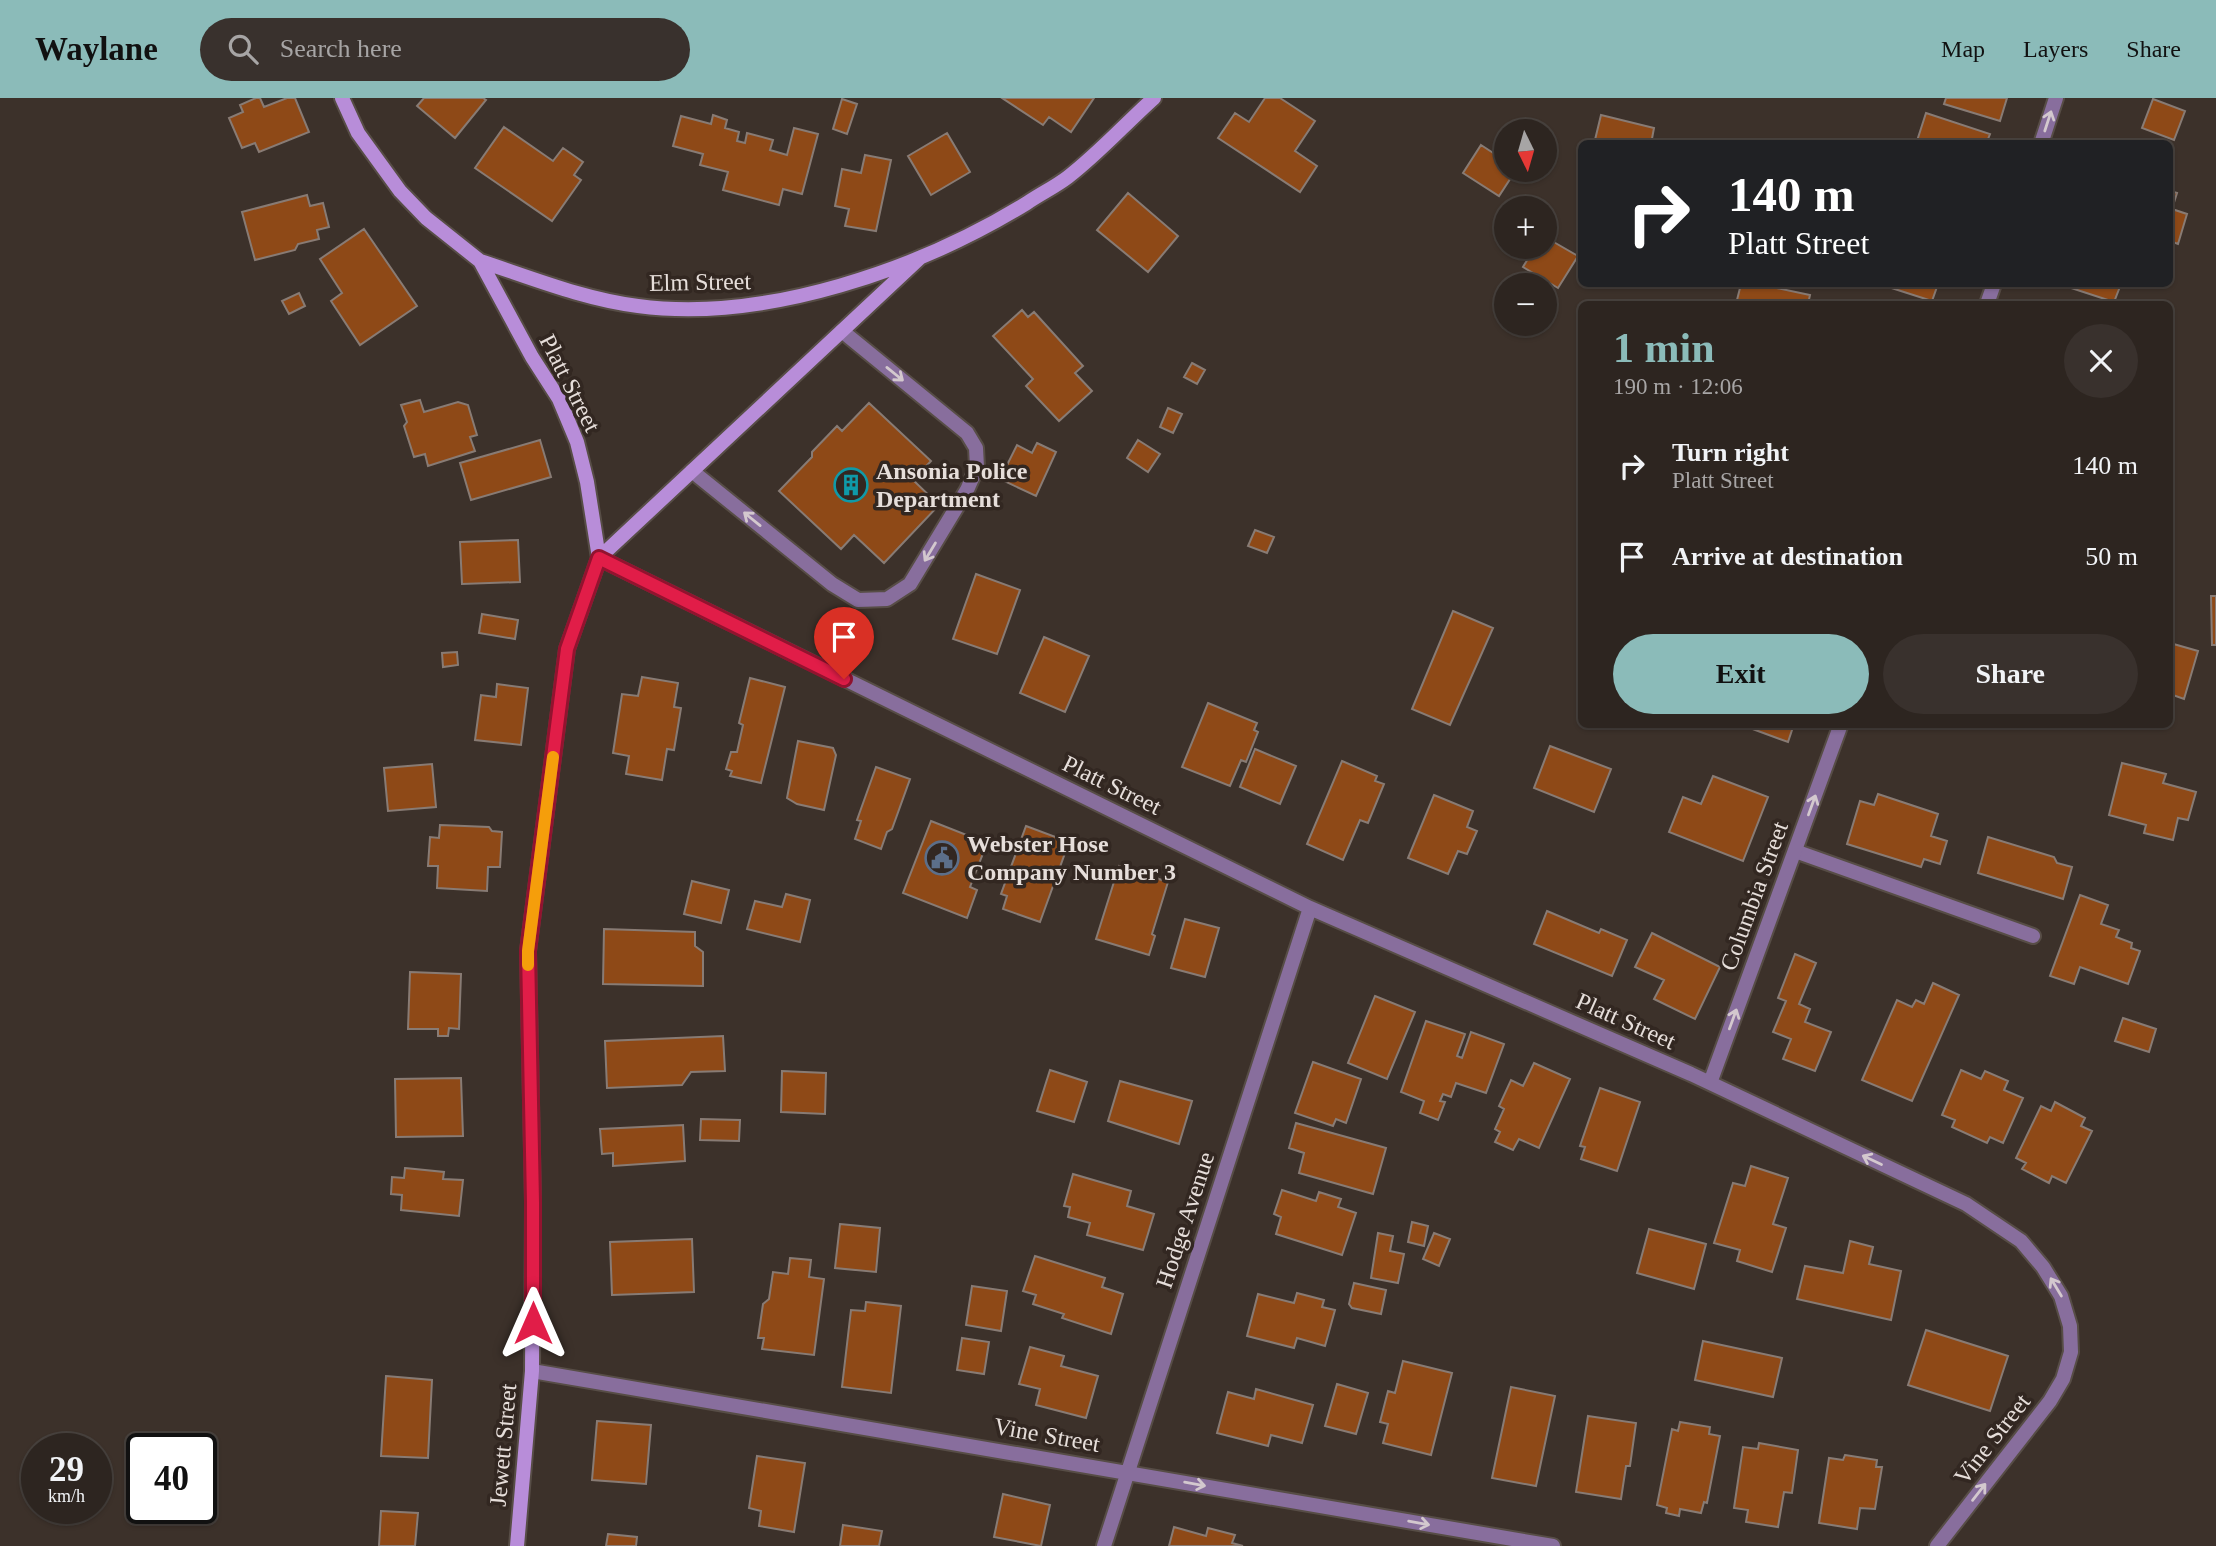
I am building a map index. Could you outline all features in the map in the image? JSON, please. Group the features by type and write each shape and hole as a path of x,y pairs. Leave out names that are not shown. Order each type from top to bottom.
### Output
{"street":[{"name":"Platt Street","path":"342,98 358,133 400,191 426,218 480,261 532,357 559,399 577,442 587,482 599,558 1310,908 1710,1083 1966,1204 2021,1241 2043,1267 2061,1296 2070,1326 2071,1352"},
{"name":"Elm Street","path":"480,261 594,298 638,306 721,309 785,298 862,279 921,257 992,224 1068,177 1154,98"},
{"path":"2042,140 2056,98"},
{"name":"Elm Street","path":"599,558 921,257"},
{"path":"692,471 832,584 858,600 887,599 910,584 967,490 977,467 976,448 967,433 842,331"},
{"name":"Jewett Street","path":"517,1546 532,1371 533,1202 528,951 567,649 599,558"},
{"name":"Columbia Street","path":"1710,1083 1840,728"},
{"path":"1795,850 2033,936"},
{"name":"Hodge Avenue","path":"1104,1546 1310,908"},
{"name":"Vine Street","path":"1937,1546 2050,1401 2063,1379 2071,1352"},
{"name":"Vine Street","path":"532,1371 1553,1546"}],"building":[{"path":"260,98 264,107 287,98 295,98 309,132 259,152 255,143 242,148 229,118 243,112 240,105"},
{"path":"424,98 486,100 455,138 417,106"},
{"path":"1002,98 1094,98 1071,132 1049,117 1043,125"},
{"path":"1265,98 1280,98 1315,121 1295,151 1317,166 1300,192 1218,138 1235,113 1249,122"},
{"path":"1946,98 2007,98 2000,121 1944,104"},
{"path":"842,99 857,104 847,134 833,129"},
{"path":"2153,99 2185,111 2174,140 2142,128"},
{"path":"1926,113 1990,134 1988,140 1917,140"},
{"path":"713,115 727,120 725,128 739,132 737,141 745,143 747,133 773,140 770,150 787,155 794,128 818,134 802,194 783,189 779,205 723,190 728,172 700,165 703,154 673,146 681,116 711,124"},
{"path":"1601,115 1654,128 1652,140 1595,140"},
{"path":"504,127 553,161 563,148 583,162 574,175 581,180 552,221 475,168"},
{"path":"947,133 970,172 931,195 908,156"},
{"path":"1481,145 1494,154 1494,182 1508,182 1499,196 1463,173"},
{"path":"865,155 891,160 876,231 845,226 849,209 835,206 842,169 861,173"},
{"path":"1128,193 1178,236 1148,272 1097,230"},
{"path":"307,195 310,206 323,203 329,227 317,230 319,239 298,244 295,250 255,260 242,212"},
{"path":"2173,209 2187,214 2178,244 2173,242"},
{"path":"364,229 417,306 360,345 331,301 342,293 320,259"},
{"path":"1557,244 1578,256 1558,288 1557,273 1533,273 1523,267 1528,259 1557,259"},
{"path":"1740,287 1772,287 1810,295 1809,301 1737,301"},
{"path":"1888,287 1937,287 1932,301"},
{"path":"2068,287 2120,287 2114,301"},
{"path":"299,293 305,306 289,314 282,301"},
{"path":"1022,310 1028,317 1034,312 1083,366 1075,373 1092,391 1059,421 1026,386 1033,379 993,336"},
{"path":"1192,363 1205,370 1197,384 1184,377"},
{"path":"420,400 424,412 458,402 468,405 477,435 470,437 475,451 428,466 425,454 414,457 404,426 407,422 401,405"},
{"name":"Ansonia Police Department","path":"869,403 931,461 913,480 939,505 884,563 854,535 841,549 779,491 837,426 842,431"},
{"path":"1168,408 1182,414 1173,433 1160,427"},
{"path":"540,440 551,477 471,500 460,463"},
{"path":"1138,440 1160,454 1148,472 1127,458"},
{"path":"1037,443 1056,452 1036,496 1000,479 1017,445 1032,453"},
{"path":"1255,530 1274,537 1267,553 1248,546"},
{"path":"518,540 520,582 462,584 460,542"},
{"path":"976,574 1020,590 997,654 953,639"},
{"path":"2211,596 2216,596 2216,645 2212,645"},
{"path":"1453,611 1493,628 1450,725 1412,709"},
{"path":"482,614 518,620 515,639 479,633"},
{"path":"1044,637 1089,656 1065,712 1020,693"},
{"path":"2173,644 2198,651 2184,699 2173,695"},
{"path":"457,652 458,665 443,667 442,653"},
{"path":"642,677 678,683 674,707 681,708 674,750 667,749 662,780 626,774 629,756 613,753 622,694 638,696"},
{"path":"750,678 785,687 761,783 730,776 732,771 726,769 731,752 737,752 743,725 739,723"},
{"path":"497,684 528,688 521,745 475,740 481,695 496,697"},
{"path":"1208,703 1257,723 1254,730 1258,732 1246,762 1241,760 1230,786 1182,767"},
{"path":"1750,728 1793,728 1788,742"},
{"path":"798,741 833,748 836,755 824,810 797,804 787,798"},
{"path":"1550,746 1611,769 1594,812 1534,788"},
{"path":"1255,749 1296,766 1280,804 1240,787"},
{"path":"1342,761 1377,776 1375,781 1384,784 1368,823 1360,820 1343,860 1307,844"},
{"path":"2122,763 2166,774 2163,783 2196,792 2188,820 2178,818 2173,840 2144,833 2146,825 2109,815"},
{"path":"432,764 436,807 388,811 384,768"},
{"path":"876,767 910,779 892,829 887,832 881,849 855,839 861,821 857,820"},
{"path":"1713,776 1768,797 1743,861 1669,832 1683,797 1701,804"},
{"path":"1878,794 1938,814 1931,836 1947,841 1940,864 1924,859 1921,867 1847,844 1860,801 1874,805"},
{"path":"1434,795 1473,811 1467,827 1477,831 1467,854 1458,851 1448,874 1408,858"},
{"path":"931,821 987,843 970,887 977,890 967,918 903,893"},
{"path":"440,825 489,827 492,831 502,832 500,867 488,867 487,891 437,888 438,866 428,866 430,837 439,838"},
{"path":"1026,826 1069,842 1040,922 1003,909 1007,896 1001,894"},
{"path":"1988,837 2054,857 2057,863 2072,867 2063,899 1978,873"},
{"path":"1119,866 1168,882 1152,934 1155,936 1149,955 1096,939"},
{"path":"692,881 729,890 721,923 684,914"},
{"path":"786,894 810,900 800,942 747,929 755,901 782,907"},
{"path":"2080,895 2108,905 2101,924 2119,930 2116,937 2132,943 2131,948 2140,951 2128,984 2080,967 2074,984 2050,976"},
{"path":"1547,911 1599,933 1601,929 1627,940 1612,976 1534,944"},
{"path":"1185,919 1219,928 1205,977 1171,968"},
{"path":"604,929 695,932 695,946 703,952 703,986 603,984"},
{"path":"1652,933 1720,967 1695,1019 1654,999 1664,980 1635,967"},
{"path":"1795,954 1816,963 1799,1004 1810,1009 1805,1022 1831,1032 1815,1071 1783,1059 1791,1039 1773,1032 1786,1001 1778,998"},
{"path":"410,972 461,974 459,1029 449,1028 448,1036 438,1036 438,1029 408,1029"},
{"path":"1933,983 1959,995 1912,1101 1862,1080 1897,1000 1912,1007 1916,1000 1924,1004"},
{"path":"1375,996 1415,1012 1387,1079 1348,1063"},
{"path":"2123,1018 2156,1029 2149,1052 2115,1041"},
{"path":"1426,1021 1465,1034 1457,1056 1462,1058 1471,1032 1504,1044 1486,1093 1456,1083 1451,1097 1443,1094 1440,1101 1445,1102 1438,1120 1420,1113 1424,1101 1401,1092"},
{"path":"723,1036 725,1071 691,1072 682,1085 607,1088 605,1041"},
{"path":"1313,1062 1361,1079 1346,1123 1336,1119 1333,1126 1295,1113"},
{"path":"1534,1063 1570,1079 1539,1148 1519,1139 1513,1150 1495,1142 1500,1132 1495,1129 1504,1109 1499,1106 1511,1080 1523,1086"},
{"path":"1050,1070 1087,1082 1074,1122 1037,1111"},
{"path":"1961,1070 1981,1079 1985,1071 2008,1081 2004,1090 2023,1098 2003,1143 1990,1137 1987,1143 1952,1127 1955,1120 1942,1115"},
{"path":"782,1071 826,1073 825,1114 781,1112"},
{"path":"461,1078 463,1136 396,1137 395,1079"},
{"path":"1120,1081 1192,1101 1179,1144 1108,1121"},
{"path":"1600,1088 1640,1102 1617,1171 1581,1159 1585,1147 1580,1146"},
{"path":"2055,1102 2085,1118 2081,1126 2092,1131 2066,1183 2052,1176 2049,1183 2022,1169 2026,1163 2016,1158 2041,1106 2051,1111"},
{"path":"701,1119 740,1120 739,1141 700,1140"},
{"path":"1296,1123 1386,1148 1373,1194 1299,1173 1304,1153 1289,1148"},
{"path":"683,1125 685,1161 613,1166 613,1153 602,1154 600,1129"},
{"path":"1751,1166 1788,1178 1773,1224 1786,1228 1772,1272 1737,1261 1740,1250 1714,1243 1733,1183 1745,1186"},
{"path":"405,1168 444,1172 443,1179 463,1180 459,1216 401,1210 402,1195 391,1194 392,1177 404,1178"},
{"path":"1073,1174 1131,1191 1127,1206 1154,1214 1143,1250 1087,1235 1090,1223 1068,1217 1070,1207 1064,1206"},
{"path":"1282,1190 1316,1201 1319,1192 1341,1199 1338,1207 1356,1213 1342,1255 1276,1234 1281,1217 1274,1214"},
{"path":"1412,1222 1428,1226 1424,1246 1408,1242"},
{"path":"840,1224 880,1228 876,1272 835,1268"},
{"path":"1649,1229 1706,1244 1694,1289 1637,1273"},
{"path":"1378,1233 1393,1236 1390,1251 1404,1254 1398,1283 1371,1278"},
{"path":"1434,1233 1450,1239 1439,1266 1423,1259"},
{"path":"692,1239 694,1292 612,1295 610,1242"},
{"path":"1850,1241 1873,1247 1869,1264 1901,1271 1891,1320 1797,1299 1805,1266 1843,1273"},
{"path":"1035,1256 1105,1278 1102,1287 1123,1294 1111,1334 1062,1318 1064,1314 1033,1304 1036,1295 1023,1291"},
{"path":"790,1258 811,1260 809,1277 824,1279 814,1355 762,1349 764,1338 758,1338 763,1304 769,1299 773,1272 788,1274"},
{"path":"1354,1283 1386,1290 1381,1314 1352,1308 1349,1304"},
{"path":"972,1286 1007,1291 1001,1331 966,1325"},
{"path":"1297,1293 1324,1300 1322,1307 1335,1310 1325,1346 1297,1338 1294,1348 1247,1336 1258,1294 1294,1303"},
{"path":"866,1302 901,1306 891,1393 842,1387 851,1310 865,1311"},
{"path":"1926,1330 2008,1356 1990,1411 1908,1385"},
{"path":"962,1338 989,1342 984,1374 957,1370"},
{"path":"1703,1341 1782,1358 1773,1397 1695,1380"},
{"path":"1030,1347 1064,1356 1061,1366 1098,1376 1086,1418 1036,1405 1040,1389 1019,1384"},
{"path":"1403,1361 1452,1373 1431,1455 1383,1443 1388,1424 1380,1422 1388,1391 1395,1393"},
{"path":"386,1376 432,1380 428,1458 381,1456"},
{"path":"1337,1384 1368,1393 1356,1434 1325,1426"},
{"path":"1511,1387 1555,1396 1536,1486 1492,1478"},
{"path":"1256,1389 1313,1405 1302,1443 1271,1435 1268,1446 1217,1433 1228,1392 1254,1399"},
{"path":"1588,1416 1636,1423 1630,1466 1626,1466 1621,1499 1576,1492"},
{"path":"597,1421 651,1425 646,1484 592,1480"},
{"path":"1680,1422 1710,1427 1709,1434 1720,1436 1707,1503 1704,1502 1701,1513 1680,1509 1679,1516 1666,1513 1667,1508 1657,1505 1672,1429 1678,1431"},
{"path":"1759,1443 1798,1450 1792,1493 1784,1492 1778,1527 1746,1522 1748,1510 1734,1508 1743,1447 1758,1449"},
{"path":"1845,1455 1877,1460 1876,1467 1882,1467 1875,1509 1860,1508 1857,1529 1819,1523 1829,1458 1843,1460"},
{"path":"757,1456 805,1463 794,1532 759,1526 761,1511 749,1508"},
{"path":"1003,1494 1050,1505 1041,1546 994,1537"},
{"path":"381,1511 418,1513 415,1546 379,1546"},
{"path":"843,1525 882,1531 879,1546 840,1546"},
{"path":"1174,1527 1206,1536 1208,1528 1235,1535 1232,1543 1243,1546 1169,1546"},
{"path":"608,1534 637,1537 636,1546 606,1546"}],"slow traffic":[{"path":"528,965 553,757"}],"place":[{"name":"Ansonia Police Department","path":"851,485"},
{"name":"Webster Hose Company Number 3","path":"942,858"}],"route":[{"path":"533,1323 528,951 567,649 599,558 844,679"}]}
